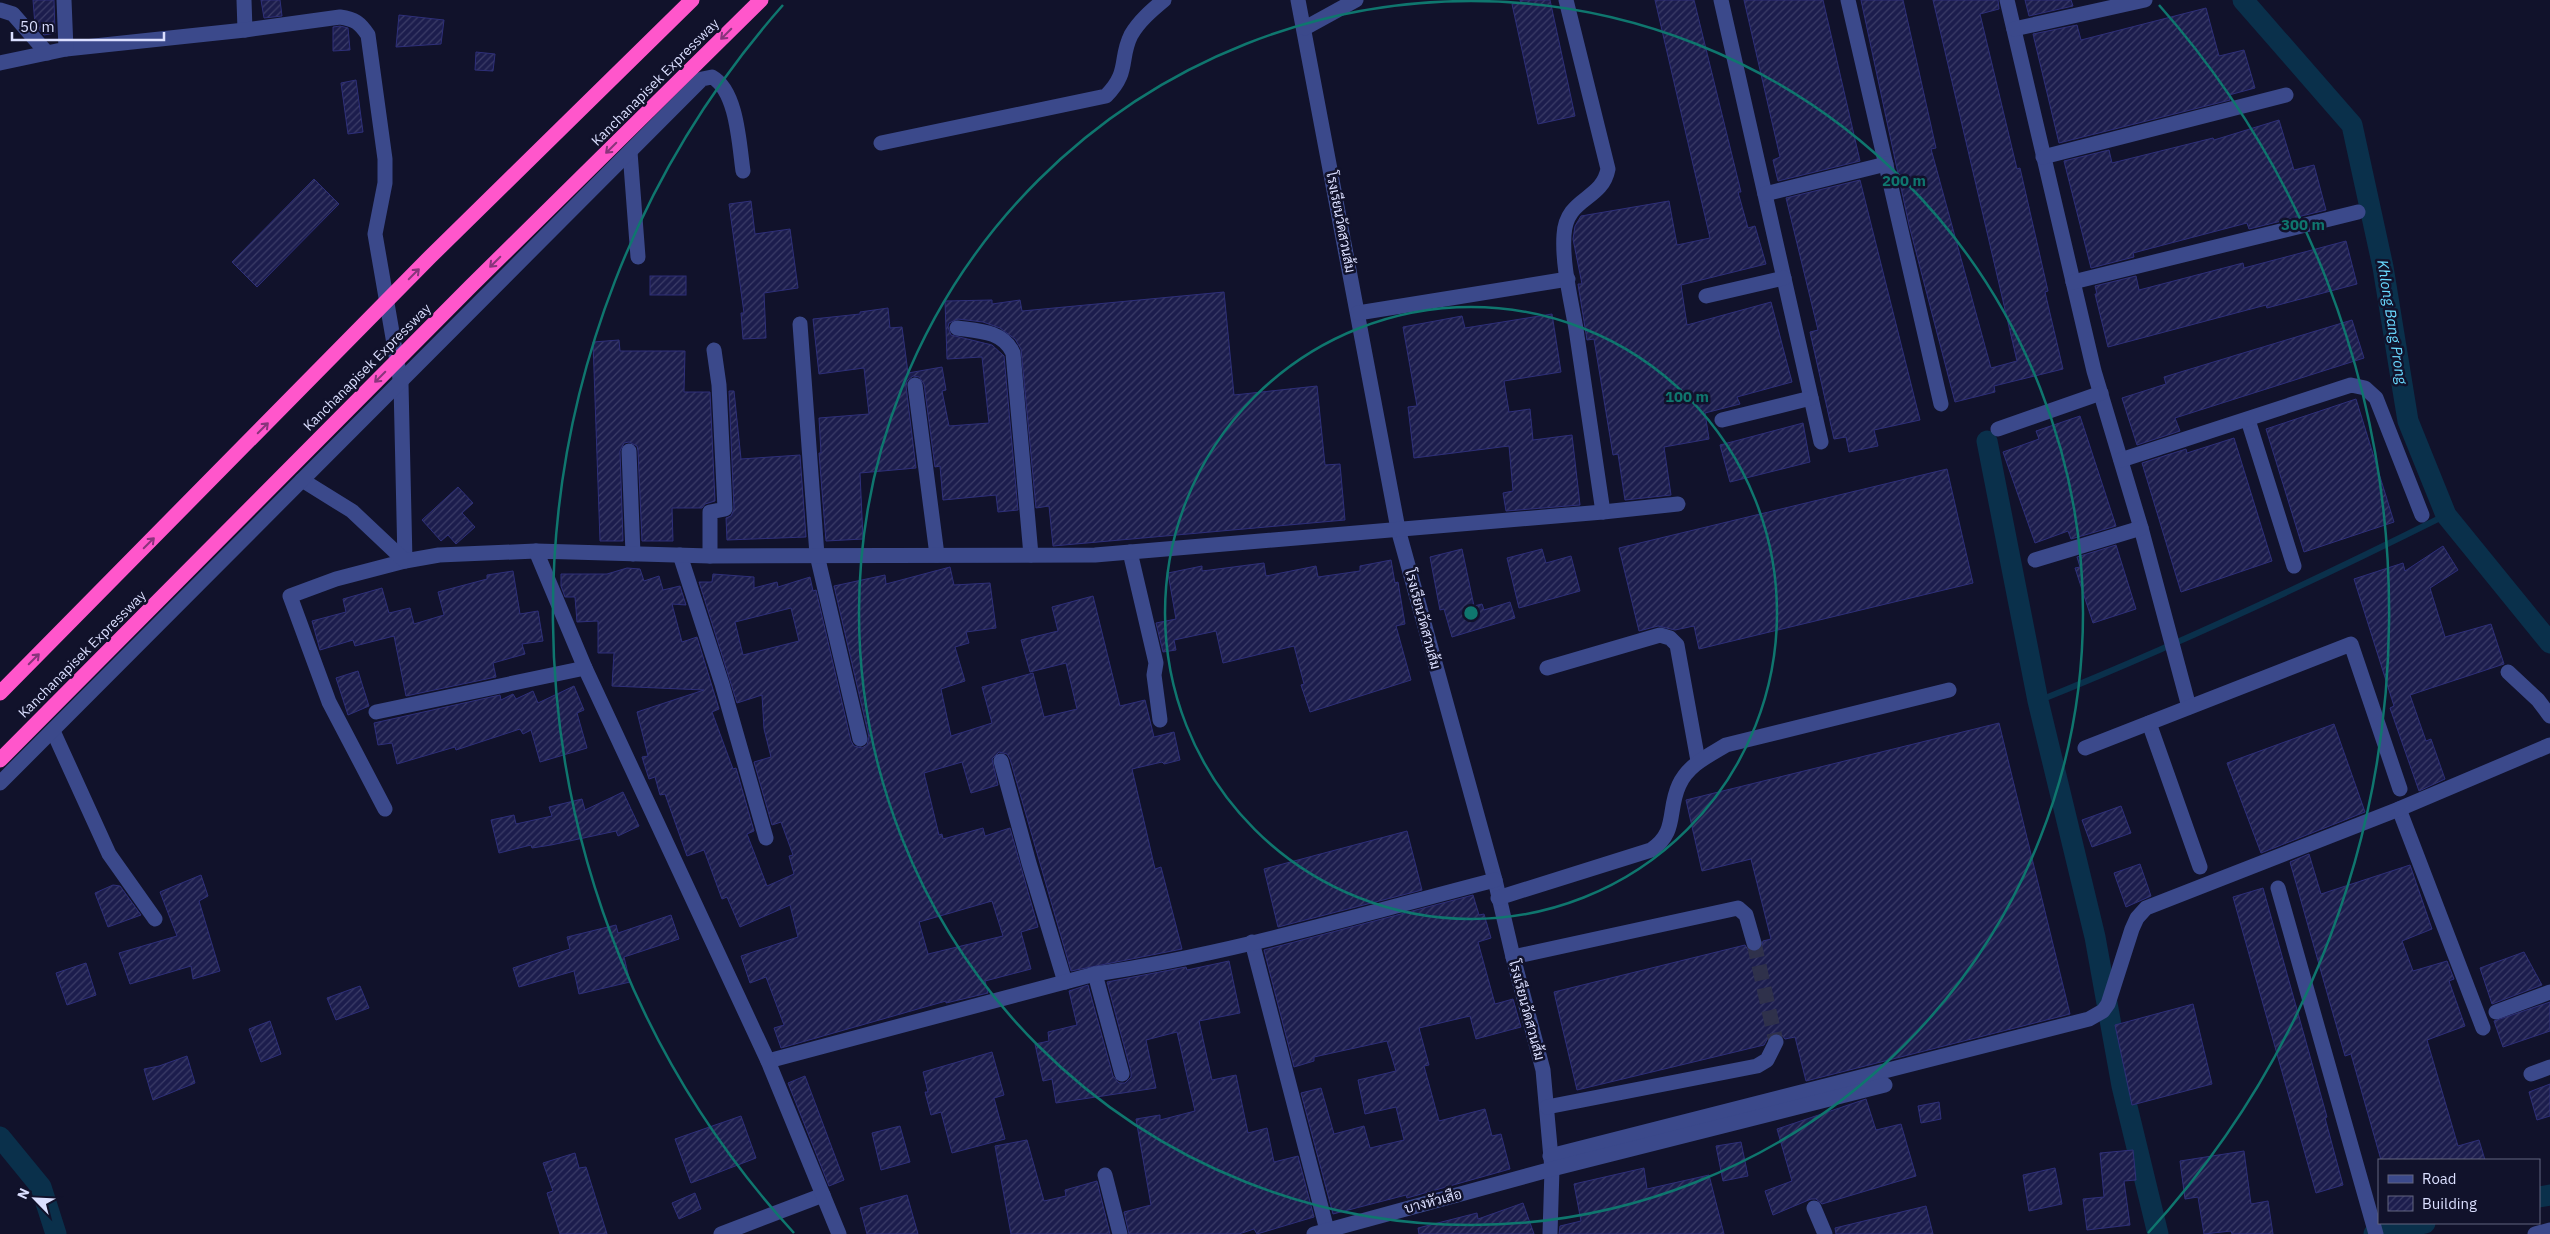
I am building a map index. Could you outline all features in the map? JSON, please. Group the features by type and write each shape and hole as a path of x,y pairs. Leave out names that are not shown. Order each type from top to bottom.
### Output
{"highway":[{"path":"0,693 430,257 692,0"},
{"name":"Kanchanapisek Expressway","path":"0,760 478,279 761,0"}],"street":[{"path":"64,0 66,49"},
{"path":"244,0 245,30"},
{"path":"881,143 1106,96 1119,84 1131,36 1151,11 1164,0"},
{"name":"โรงเรียนวัดสวนส้ม","path":"1298,0 1305,28 1398,529 1496,880 1498,898 1543,1070 1551,1162 1550,1234"},
{"path":"1305,28 1356,0"},
{"path":"1566,0 1608,169 1605,182 1600,188 1586,197 1568,216 1564,235 1568,279 1603,512"},
{"path":"1721,0 1821,442"},
{"path":"1848,0 1941,404"},
{"path":"2007,0 2100,394 2141,528 2162,604 2172,650 2189,707"},
{"path":"2014,29 2144,0"},
{"path":"0,10 13,14 47,53"},
{"path":"0,64 66,49 245,30 340,17 351,18 361,24 368,35 384,159 385,183 375,234 400,384 405,561"},
{"path":"0,783 400,384 501,279 702,79 712,77 726,88 732,106 743,170"},
{"path":"2044,157 2286,95"},
{"path":"630,152 638,257"},
{"path":"1765,194 1886,164"},
{"path":"2073,282 2358,212"},
{"path":"1706,296 1784,278"},
{"path":"1358,313 1568,279"},
{"path":"800,324 817,554 860,740"},
{"path":"957,328 989,332 1009,344 1013,353 1031,555"},
{"path":"710,556 710,512 725,510 719,385 714,350"},
{"path":"916,385 937,555"},
{"path":"2121,460 2351,385 2365,388 2376,398 2422,515"},
{"path":"1998,429 2100,394"},
{"path":"1722,420 1811,398"},
{"path":"2248,420 2294,566"},
{"path":"629,451 633,554"},
{"path":"302,480 352,511 405,561"},
{"path":"385,809 329,702 290,596 336,579 405,561 439,555 536,551 710,556 817,554 1031,555 1130,552 1678,504"},
{"path":"2035,560 2141,528"},
{"path":"536,551 585,668 768,1061 839,1234"},
{"path":"1130,552 1156,664 1154,675 1160,720"},
{"path":"680,555 722,684 766,838"},
{"path":"1547,668 1660,635 1670,638 1677,646 1698,761"},
{"path":"2085,748 2351,644 2400,790"},
{"path":"376,712 585,668"},
{"path":"2508,672 2538,700 2550,716"},
{"path":"1498,898 1651,850 1663,842 1669,831 1672,804 1679,784 1694,764 1726,745 1949,690"},
{"path":"2149,723 2200,867"},
{"path":"53,731 109,854 155,919"},
{"path":"1551,1162 2089,1019 2103,1012 2108,1004 2132,929 2137,918 2146,908 2399,809 2550,744"},
{"path":"1001,761 1028,863 1065,982"},
{"path":"2399,809 2483,1028"},
{"path":"768,1061 1095,974 1133,968 1252,942 1496,880"},
{"path":"2278,888 2376,1234"},
{"path":"1513,957 1738,908 1746,915 1754,943"},
{"path":"1252,942 1320,1232"},
{"path":"1095,974 1122,1074"},
{"path":"2496,1012 2550,992"},
{"path":"1547,1107 1757,1066 1767,1060 1776,1042"},
{"path":"2531,1074 2550,1067"},
{"path":"1551,1162 1885,1085"},
{"name":"บางหัวเสือ","path":"1320,1232 1551,1162"},
{"path":"1104,1175 1120,1234"},
{"path":"721,1234 823,1195"},
{"path":"1814,1208 1825,1234"}],"building":[{"path":"33,0 54,0 55,33 44,35 35,25"},
{"path":"261,0 280,0 282,16 264,18"},
{"path":"1520,0 1550,0 1575,116 1538,124 1512,4 1521,3"},
{"path":"1655,0 1694,0 1741,192 1738,192 1748,228 1755,226 1766,264 1681,285 1687,325 1771,302 1792,382 1737,397 1740,404 1705,413 1709,439 1664,447 1671,495 1625,500 1618,454 1613,455 1594,339 1587,340 1578,284 1582,284 1573,239 1575,226 1581,216 1669,201 1677,245 1710,238"},
{"path":"1744,0 1823,0 1860,161 1778,181 1773,160 1780,157"},
{"path":"1861,0 1903,0 1936,148 1931,149 1991,368 2017,361 1933,0 1998,0 1999,9 1980,14 2017,169 2020,168 2048,291 2045,292 2063,369 1994,386 1995,392 1955,402 1909,225"},
{"path":"2025,0 2071,0 2073,6 2029,16"},
{"path":"2206,8 2219,56 2244,50 2255,88 2229,95 2230,100 2059,143 2033,34 2077,25 2081,40"},
{"path":"399,15 444,20 441,44 396,47"},
{"path":"333,27 348,28 350,50 333,51"},
{"path":"476,52 495,54 493,71 475,70"},
{"path":"356,80 363,132 348,134 341,83"},
{"path":"2279,120 2294,170 2314,165 2326,210 2249,229 2247,223 2133,253 2134,257 2091,268 2064,161 2109,150 2112,163 2213,138 2214,140"},
{"path":"314,179 339,204 257,287 232,262"},
{"path":"1860,180 1920,420 1874,430 1878,446 1849,452 1846,437 1834,439 1810,332 1818,330 1786,198"},
{"path":"751,201 755,234 790,229 798,288 764,293 766,338 743,339 741,313 744,313 729,204"},
{"path":"2346,241 2357,284 2267,308 2266,305 2108,347 2095,294 2097,294 2095,286 2136,276 2139,290 2243,263 2244,268"},
{"path":"650,276 686,276 686,295 650,295"},
{"path":"1224,292 1234,395 1317,386 1325,465 1340,464 1345,520 1053,546 1049,506 1036,508 1021,349 1015,339 1000,328 983,322 958,319 949,323 948,327 951,335 992,345 1004,356 1018,510 998,512 996,495 943,500 940,466 935,467 924,384 919,377 913,376 907,381 906,386 916,468 860,473 863,539 826,541 819,453 821,453 819,418 869,414 864,368 819,374 813,319 860,314 860,312 888,308 890,328 902,327 908,373 942,367 946,390 942,391 949,426 989,423 982,357 947,359 945,301 992,300 992,304 1020,300 1022,311"},
{"path":"1552,314 1561,372 1504,381 1509,412 1530,409 1533,440 1572,435 1580,505 1506,511 1503,493 1513,491 1509,446 1414,458 1408,407 1417,406 1403,327 1462,316 1465,328"},
{"path":"2352,320 2364,358 2175,418 2180,431 2137,445 2122,398 2166,384 2164,377"},
{"path":"619,340 620,351 685,351 684,392 710,392 715,501 705,504 702,508 672,508 673,541 642,541 638,451 637,446 629,442 624,443 620,451 623,541 600,541 593,342"},
{"path":"729,391 734,391 741,459 800,455 806,537 727,540 726,518 731,516 734,509"},
{"path":"2356,399 2394,522 2304,552 2266,429"},
{"path":"2080,416 2116,526 2071,539 2068,531 2035,543 2003,452 2039,439 2036,431"},
{"path":"1803,423 1810,462 1730,482 1720,445"},
{"path":"2234,438 2272,561 2181,592 2142,463 2186,449 2187,453"},
{"path":"1947,469 1973,583 1699,649 1694,626 1675,630 1658,626 1639,631 1619,548"},
{"path":"458,487 473,503 462,513 475,527 456,544 448,535 441,541 422,520"},
{"path":"2116,545 2136,609 2093,623 2075,568 2080,567 2077,557"},
{"path":"2443,546 2458,570 2430,588 2445,637 2491,624 2504,664 2410,695 2426,741 2431,739 2445,779 2419,791 2390,708 2394,706 2354,579 2403,563 2405,571"},
{"path":"1462,549 1474,606 1482,604 1484,610 1510,602 1515,618 1452,637 1444,609 1440,610 1430,557"},
{"path":"1542,549 1546,563 1571,556 1580,591 1519,608 1507,558"},
{"path":"1391,560 1395,583 1398,582 1405,624 1396,626 1411,680 1310,712 1301,685 1304,684 1294,646 1223,663 1216,631 1174,640 1176,650 1163,652 1156,623 1176,619 1168,573 1202,566 1202,571 1264,563 1266,576 1316,566 1318,577 1360,571 1360,566"},
{"path":"950,567 954,585 990,583 996,628 966,632 969,643 955,647 965,681 941,689 951,736 992,723 982,687 1033,673 1044,717 1077,709 1066,663 1030,672 1021,640 1058,631 1052,607 1093,596 1120,706 1145,700 1154,737 1174,732 1180,760 1132,769 1155,869 1161,867 1182,949 1071,971 1010,759 1007,754 999,752 992,759 998,785 971,793 962,762 924,773 939,835 942,834 943,839 983,828 985,836 1010,828 1038,927 1021,932 1031,969 985,981 988,993 946,1003 946,1001 781,1048 774,1028 784,1025 766,977 750,983 741,956 798,937 790,905 740,927 727,897 722,899 704,850 687,856 665,794 660,795 655,777 649,779 642,757 648,756 637,712 704,690 612,686 614,653 598,653 598,621 577,622 575,597 565,597 561,586 561,574 607,574 627,568 640,569 644,581 659,576 663,590 680,586 686,605 672,604 682,642 697,637 719,709 712,712 733,769 736,768 754,831 747,834 767,886 794,874 789,856 793,855 781,822 772,825 754,762 771,757 764,729 762,695 737,703 699,582 712,582 713,574 754,577 754,588 777,582 778,587 810,577 813,591 816,590 851,741 854,746 862,748 867,745 869,737 834,586 885,575 886,584","holes":["791,608 799,641 743,655 735,622","992,901 1003,936 928,954 919,922"]},
{"path":"513,571 520,614 538,611 543,641 522,644 525,654 493,663 496,677 406,696 394,636 355,646 353,640 320,650 312,621 346,612 343,599 382,588 389,613 410,608 414,624 444,615 438,592 487,579 487,575"},
{"path":"358,671 369,706 348,715 336,678"},
{"path":"574,686 584,710 577,713 587,748 540,762 531,730 523,734 520,729 456,750 455,747 397,764 392,743 378,745 374,723 500,695 501,700 513,694 516,699 533,691 538,703"},
{"path":"1999,723 2070,1014 1806,1081 1795,1037 1785,1039 1781,1034 1775,1033 1770,1034 1764,1045 1577,1090 1554,992 1745,945 1748,950 1756,952 1761,949 1763,941 1771,939 1751,859 1702,871 1686,800"},
{"path":"2334,724 2365,812 2261,853 2227,763"},
{"path":"623,792 639,826 618,836 616,831 551,845 532,848 531,845 499,853 491,820 514,815 516,824 552,816 549,807 582,799 585,810"},
{"path":"2121,806 2131,833 2092,847 2082,820"},
{"path":"1407,831 1422,890 1278,927 1264,869"},
{"path":"2309,854 2321,894 2410,865 2432,929 2402,941 2413,971 2447,961 2454,979 2449,981 2465,1026 2427,1040 2458,1146 2479,1140 2485,1159 2381,1159 2351,1054 2345,1056 2290,862"},
{"path":"2140,864 2151,896 2126,907 2114,873"},
{"path":"201,875 208,896 199,901 220,971 193,979 191,966 130,984 119,953 177,936 160,892"},
{"path":"113,885 120,886 141,915 108,927 95,893"},
{"path":"2263,888 2327,1117 2325,1118 2343,1185 2316,1193 2233,897"},
{"path":"1473,895 1479,915 1484,914 1491,938 1478,942 1495,1004 1513,999 1521,1027 1476,1039 1470,1016 1419,1028 1429,1065 1424,1066 1439,1121 1485,1109 1492,1136 1501,1134 1510,1169 1407,1198 1406,1195 1333,1214 1301,1093 1321,1088 1334,1134 1364,1126 1370,1148 1404,1140 1396,1107 1365,1114 1358,1080 1396,1071 1387,1041 1314,1057 1314,1061 1294,1067 1264,950"},
{"path":"671,915 679,939 624,957 630,982 579,994 574,971 519,987 513,968 570,949 567,937 616,925 618,933"},
{"path":"2524,952 2542,985 2492,1004 2480,968"},
{"path":"1229,961 1240,1013 1199,1021 1212,1080 1236,1075 1248,1133 1267,1128 1274,1162 1298,1156 1314,1217 1257,1234 1254,1229 1239,1234 1129,1234 1124,1212 1151,1205 1136,1119 1160,1115 1160,1120 1195,1111 1177,1032 1146,1040 1156,1088 1056,1103 1052,1079 1043,1081 1035,1044 1049,1041 1048,1032 1077,1025 1069,991 1088,985 1113,1076 1119,1083 1125,1083 1131,1077 1131,1072 1107,982 1186,967 1187,970"},
{"path":"86,963 96,995 67,1005 56,973"},
{"path":"360,986 369,1008 336,1020 327,998"},
{"path":"2550,1002 2550,1031 2503,1047 2494,1021"},
{"path":"2193,1004 2212,1084 2132,1105 2115,1025"},
{"path":"270,1021 281,1054 261,1062 249,1029"},
{"path":"992,1052 1004,1095 994,1098 1005,1139 952,1153 941,1112 931,1115 925,1092 928,1092 923,1072"},
{"path":"187,1056 195,1083 153,1100 144,1069"},
{"path":"805,1076 844,1180 829,1186 788,1083"},
{"path":"2550,1084 2550,1116 2537,1120 2529,1092"},
{"path":"1866,1099 1876,1130 1901,1124 1916,1176 1822,1204 1816,1199 1811,1199 1773,1215 1765,1191 1792,1181 1777,1129"},
{"path":"1939,1102 1941,1119 1921,1123 1918,1106"},
{"path":"741,1116 756,1158 691,1183 675,1139"},
{"path":"900,1126 910,1162 881,1170 872,1133"},
{"path":"1027,1140 1044,1201 1066,1196 1065,1190 1097,1181 1110,1234 1011,1234 995,1146"},
{"path":"1741,1142 1748,1176 1723,1181 1716,1146"},
{"path":"2133,1150 2136,1180 2124,1181 2130,1225 2087,1230 2083,1199 2104,1197 2100,1153"},
{"path":"2244,1151 2251,1204 2268,1201 2273,1234 2232,1234 2231,1231 2204,1234 2198,1197 2185,1199 2180,1161"},
{"path":"575,1153 579,1168 586,1167 607,1234 560,1234 547,1193 553,1191 543,1163"},
{"path":"1644,1168 1647,1189 1709,1175 1724,1234 1559,1234 1560,1226 1581,1221 1574,1184"},
{"path":"2055,1168 2062,1204 2029,1211 2023,1175"},
{"path":"695,1193 701,1209 679,1219 672,1203"},
{"path":"907,1195 918,1234 867,1234 860,1208"},
{"path":"1523,1203 1534,1234 1419,1234 1418,1228 1477,1213 1478,1219"},
{"path":"1926,1206 1933,1234 1836,1234 1835,1228"}],"waterway":[{"name":"Khlong Bang Prong","path":"2243,0 2352,125 2383,267 2408,421 2446,515 2550,643"},
{"path":"1987,441 2038,701 2095,937 2122,1086 2158,1234"},
{"path":"2038,701 2142,658 2244,612 2446,515"},
{"path":"0,1137 41,1187 56,1234"},
{"path":"2540,1197 2550,1195"},
{"path":"2374,1234 2420,1224"}],"tunnel":[{"path":"1754,943 1776,1042"}]}
